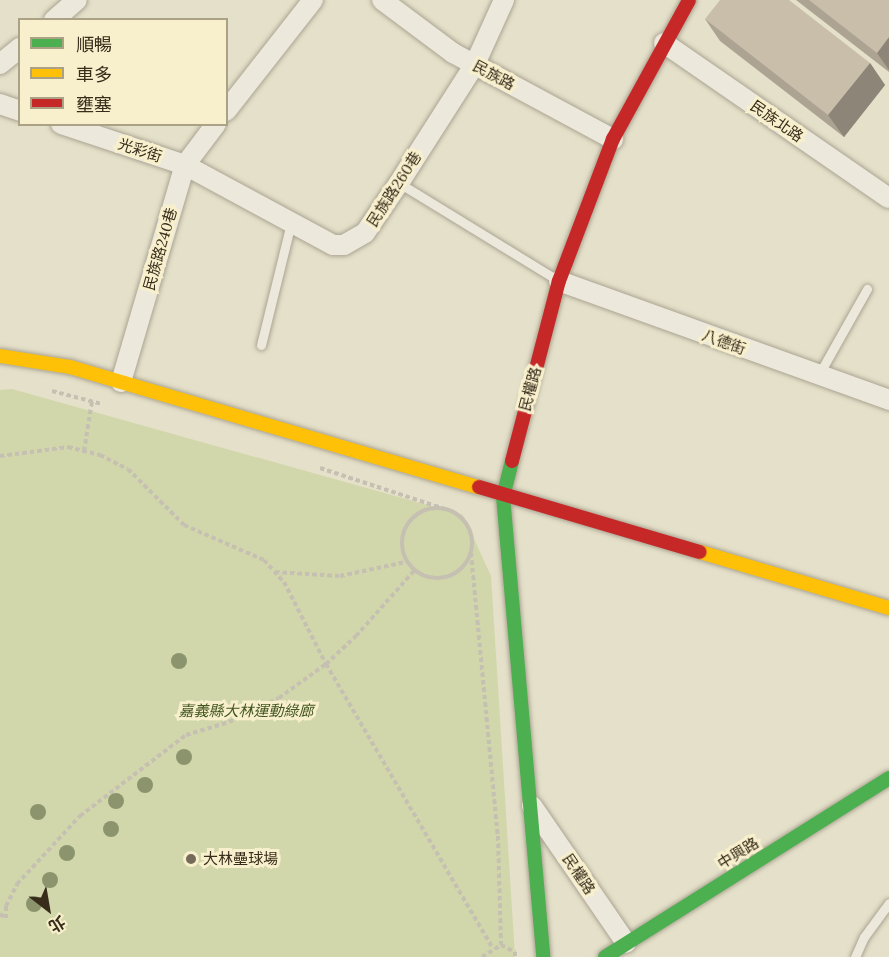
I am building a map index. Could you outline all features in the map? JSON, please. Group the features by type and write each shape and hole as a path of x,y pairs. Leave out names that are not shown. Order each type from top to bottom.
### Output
{"street":[{"path":"56,18 77,0"},
{"path":"228,108 313,0"},
{"name":"民族路","path":"382,0 453,53 613,139"},
{"name":"民族路260巷","path":"184,165 333,245 354,242 365,234 475,64 504,0"},
{"name":"民權路","path":"543,957 532,806 503,496 559,281 613,139 689,0"},
{"name":"民族北路","path":"664,44 889,198"},
{"path":"0,64 18,50"},
{"path":"0,104 18,110"},
{"name":"光彩街","path":"67,126 184,165"},
{"name":"民族路240巷","path":"121,382 184,165 214,126"},
{"name":"八德街","path":"559,281 889,400"},
{"path":"0,356 70,367 889,608"},
{"name":"中興路","path":"605,957 889,778"},
{"name":"民權路","path":"532,806 626,943"}],"lane":[{"path":"399,183 559,281"},
{"path":"261,345 291,223"},
{"path":"818,376 867,289"},
{"path":"855,957 864,937 889,903"}],"path":[{"path":"42,388 114,408"},
{"path":"84,451 92,401"},
{"path":"0,456 68,447 84,451 128,469 184,525 264,560 275,572 326,664 493,949"},
{"path":"311,465 445,508 464,520 470,530 498,836 501,945"},
{"path":"445,508 422,512 405,528 402,551 406,562 414,571 436,579 447,578 466,564 471,553"},
{"path":"275,572 340,576 406,562"},
{"path":"0,914 6,918 6,906 17,884 80,816 186,735 229,722 279,698 326,664 392,598 414,571"},
{"path":"482,957 501,945"},
{"path":"501,945 515,952 515,957"}],"green space":[{"name":"嘉義縣大林運動綠廊","path":"12,389 463,515 491,576 515,957 0,957 0,390"}],"building":[{"path":"720,0 789,0 870,63 828,115 705,19"},
{"path":"809,0 889,0 889,37 877,53"}],"traffic: fast":[{"path":"512,461 503,496 543,957"},
{"path":"605,957 889,778"}],"traffic: slow":[{"path":"0,356 70,367 479,487"},
{"path":"700,552 889,608"}],"traffic: jam":[{"path":"512,461 559,281 613,139 689,0"},
{"path":"479,487 700,552"}],"place":[{"name":"大林壘球場","path":"191,859"}]}
